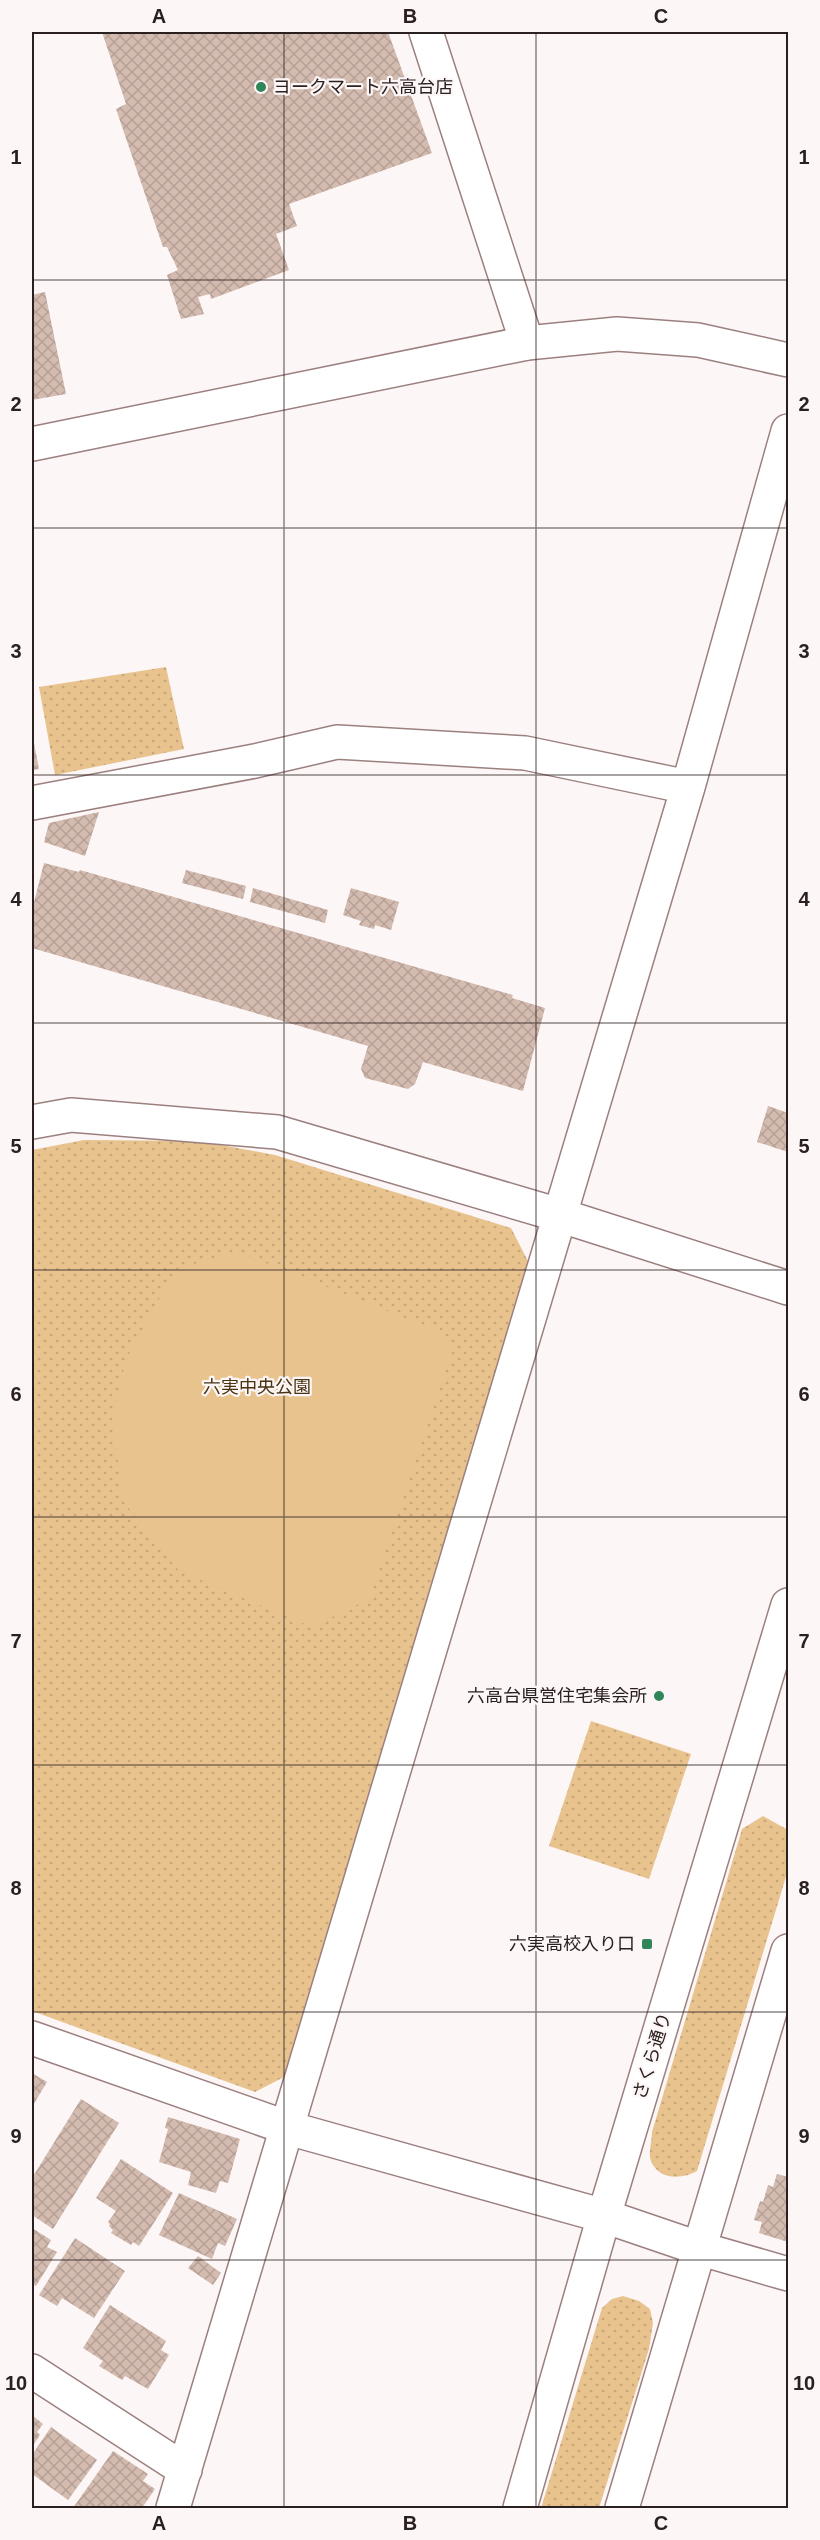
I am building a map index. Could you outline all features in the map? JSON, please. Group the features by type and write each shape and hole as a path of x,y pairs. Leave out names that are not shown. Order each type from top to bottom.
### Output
{"street":[{"path":"426,32 527,343"},
{"path":"32,444 527,343 617,334 698,340 789,360"},
{"path":"173,2508 688,787 789,431"},
{"path":"32,803 337,742 525,753 688,787"},
{"path":"32,1122 71,1115 277,1132 559,1215 789,1288"},
{"name":"さくら通り","path":"520,2508 604,2216 789,1605"},
{"path":"622,2508 698,2248 789,1951"},
{"path":"32,2038 288,2128 604,2216 698,2248 789,2274"},
{"path":"32,2371 185,2470"}],"green space":[{"path":"166,667 184,749 55,775 39,687"},
{"name":"六実中央公園","path":"84,1140 200,1141 275,1155 511,1228 529,1263 284,2077 255,2092 32,2011 32,1150"},
{"path":"236,1251 443,1333 452,1352 369,1599 312,1627 179,1571 123,1501 112,1419 126,1359 175,1270"},
{"path":"591,1721 691,1754 649,1879 549,1846"},
{"path":"763,1816 788,1830 788,1870 697,2171 678,2177 665,2175 655,2168 650,2158 652,2132 742,1829"},
{"path":"623,2296 639,2301 650,2309 653,2323 649,2349 599,2508 541,2508 602,2308 612,2299"}],"building":[{"path":"102,32 388,32 432,153 289,204 297,226 276,234 289,270 211,299 210,294 198,297 204,314 181,319 167,275 178,270 167,247 163,247 116,109 126,104"},
{"path":"45,292 66,394 32,400 32,295"},
{"path":"32,738 39,769 32,770"},
{"path":"99,812 85,856 44,842 49,823"},
{"path":"44,863 79,872 80,870 513,995 512,998 545,1008 523,1091 423,1062 415,1084 408,1089 365,1078 361,1069 368,1046 32,948 32,910"},
{"path":"186,870 246,886 243,899 182,883"},
{"path":"253,888 328,910 325,923 250,902"},
{"path":"351,888 399,902 391,930 375,925 374,929 359,925 361,921 343,915"},
{"path":"768,1106 788,1113 788,1152 757,1142"},
{"path":"32,2073 47,2082 32,2107"},
{"path":"81,2099 119,2123 53,2229 32,2215 32,2178"},
{"path":"168,2117 240,2139 228,2183 220,2181 216,2193 188,2185 191,2172 159,2162 168,2129 165,2128"},
{"path":"121,2159 173,2193 139,2246 133,2242 131,2245 111,2233 113,2230 108,2222 116,2211 96,2198"},
{"path":"777,2174 788,2177 788,2242 759,2233 762,2222 754,2220 768,2185 773,2187"},
{"path":"179,2193 237,2219 225,2246 218,2243 212,2259 159,2235"},
{"path":"32,2228 51,2240 47,2247 57,2252 36,2286 32,2284"},
{"path":"75,2238 125,2271 94,2318 62,2298 57,2306 39,2295"},
{"path":"198,2256 221,2273 213,2285 188,2268"},
{"path":"110,2305 166,2341 161,2350 169,2355 148,2389 125,2376 122,2380 99,2366 103,2361 83,2348"},
{"path":"32,2415 43,2424 37,2432 40,2435 32,2447"},
{"path":"51,2427 97,2460 68,2500 32,2474 32,2455"},
{"path":"113,2451 148,2474 143,2481 155,2489 142,2508 73,2508"}],"place":[{"name":"ヨークマート六高台店","path":"261,87"},
{"name":"六高台県営住宅集会所","path":"659,1696"},
{"name":"六実高校入り口","path":"647,1944"}]}
